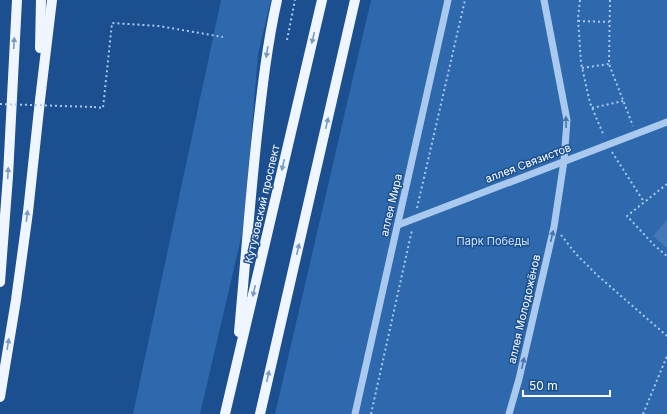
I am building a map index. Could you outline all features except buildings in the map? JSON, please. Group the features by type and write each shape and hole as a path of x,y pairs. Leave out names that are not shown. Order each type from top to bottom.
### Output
{"main road":[{"path":"0,282 8,176 16,0"},
{"path":"40,100 41,0"},
{"path":"0,397 16,300 28,212 52,0"},
{"path":"236,367 262,82 270,29 277,0"},
{"name":"Кутузовский проспект","path":"225,414 322,0"},
{"path":"260,414 355,0"}],"street":[{"name":"аллея Мира","path":"355,414 448,0"},
{"name":"аллея Молодожёнов","path":"509,414 519,379 554,227 564,161 567,120 544,0"},
{"name":"аллея Связистов","path":"398,225 667,122"}],"path":[{"path":"287,40 295,0"},
{"path":"580,0 578,21 582,68 590,103 607,145 644,202"},
{"path":"610,0 609,64 636,134"},
{"path":"578,21 609,22"},
{"path":"0,104 103,108 112,23 159,26 223,36"},
{"path":"582,68 609,64"},
{"path":"592,108 623,101"},
{"path":"667,184 628,216 654,245 667,256"},
{"path":"554,227 576,254 597,276 667,336"},
{"path":"643,414 667,356"}],"green space":[{"path":"221,0 271,0 258,54 242,234 200,414 133,414"},
{"name":"Парк Победы","path":"371,0 667,0 667,414 275,414"}]}
